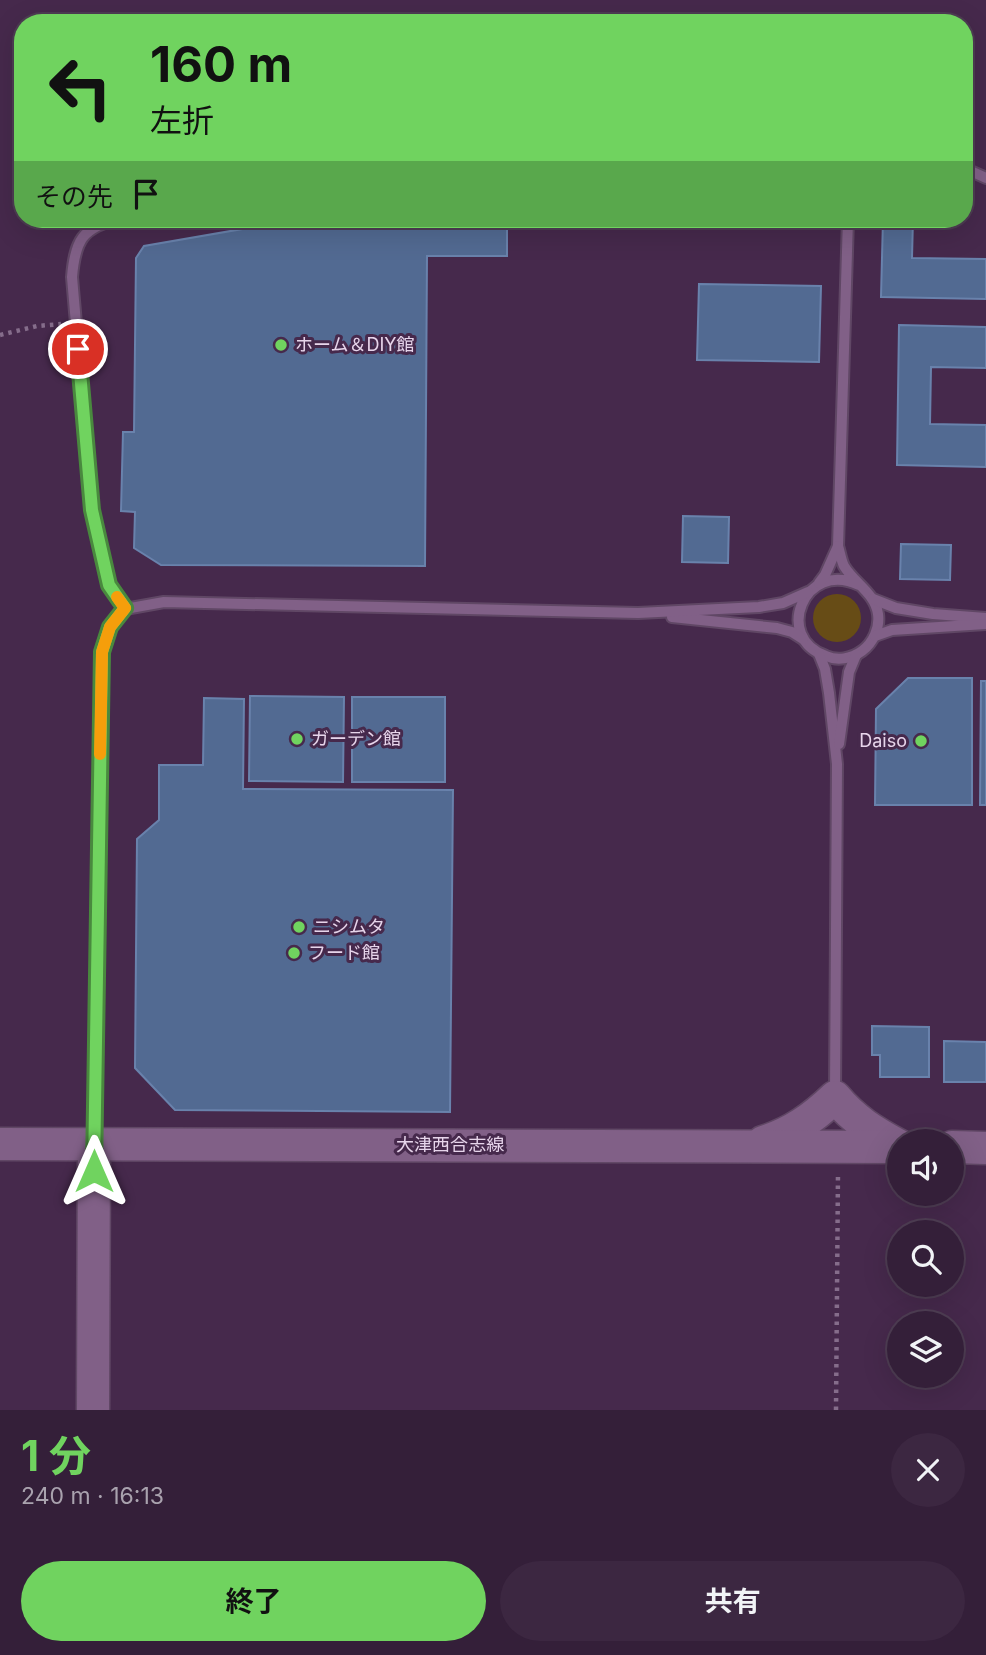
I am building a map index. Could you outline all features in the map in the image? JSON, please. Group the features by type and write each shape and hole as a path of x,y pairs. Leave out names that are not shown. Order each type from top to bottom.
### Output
{"main road":[{"path":"752,1146 779,1137 799,1126 835,1097 845,1110 864,1126 887,1139"},
{"name":"大津西合志線","path":"0,1144 887,1147"},
{"path":"93,1410 94,1144"},
{"path":"964,1147 986,1148"}],"lane":[{"path":"91,228 82,239 74,257 72,278 75,322 92,510 109,585 125,608"},
{"path":"848,228 838,545 842,563 859,585"},
{"path":"803,639 798,614 802,603 825,575 838,545"},
{"path":"94,1144 102,652 110,627 125,608 164,603 638,613 759,607 783,603 827,580 838,579 849,580 867,591 873,599 878,617 874,636 863,650 843,659 819,654 792,632 777,628 638,613"},
{"path":"873,599 896,608 986,618"},
{"path":"874,636 892,630 986,624"},
{"path":"819,654 825,668 837,764 835,1097"},
{"path":"837,764 849,672 856,655"}],"path":[{"path":"0,335 37,326 75,322"},
{"path":"836,1410 838,1146"}],"shaded area":[{"path":"837,594 854,601 861,618 854,635 837,642 820,635 813,618 820,601"}],"building":[{"name":"ホーム＆DIY館","path":"248,228 507,228 507,256 427,256 425,566 161,565 134,548 135,512 121,511 123,432 134,432 136,258 144,246"},
{"path":"883,228 913,228 912,258 986,259 986,299 881,297"},
{"path":"699,284 821,286 819,362 697,360"},
{"path":"899,325 986,327 986,368 931,367 930,424 986,425 986,467 897,465"},
{"path":"683,516 729,517 728,563 682,562"},
{"path":"901,544 951,545 950,580 900,579"},
{"path":"908,678 972,678 972,805 875,805 876,709"},
{"path":"981,681 986,681 986,805 980,805"},
{"name":"ガーデン館","path":"250,696 344,697 343,782 249,781"},
{"name":"ガーデン館","path":"352,697 445,697 445,782 352,782"},
{"name":"フード館","path":"204,698 244,699 243,789 453,790 450,1112 175,1110 135,1068 137,839 159,820 159,765 203,765"},
{"path":"872,1026 929,1027 929,1077 880,1077 880,1055 872,1055"},
{"path":"944,1041 986,1042 986,1082 944,1082"}],"slow traffic":[{"path":"100,754 102,652 110,627 125,608 117,597"}],"place":[{"name":"ホーム＆DIY館","path":"281,345"},
{"name":"ガーデン館","path":"297,739"},
{"name":"Daiso","path":"921,741"},
{"name":"ニシムタ","path":"299,927"},
{"name":"フード館","path":"294,953"}],"route":[{"path":"78,349 92,510 109,585 125,608 110,627 102,652 94,1171"}]}
